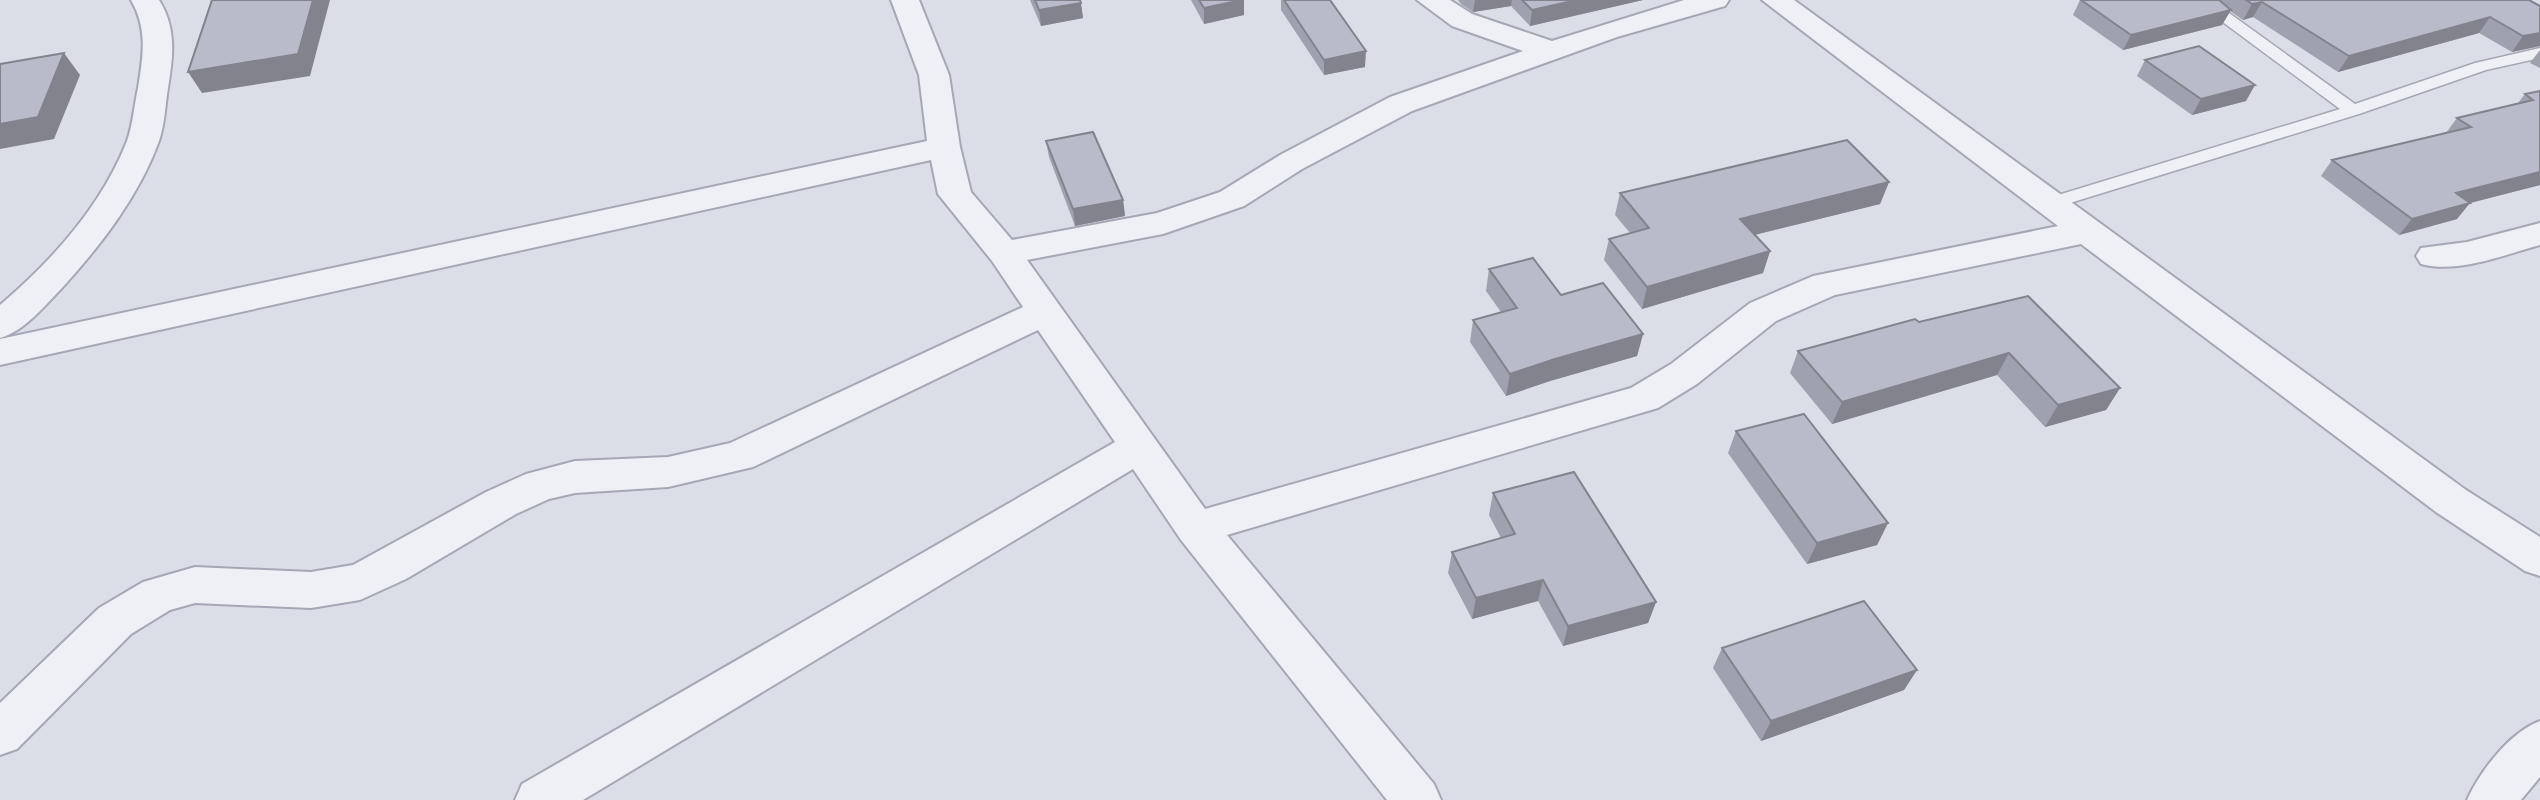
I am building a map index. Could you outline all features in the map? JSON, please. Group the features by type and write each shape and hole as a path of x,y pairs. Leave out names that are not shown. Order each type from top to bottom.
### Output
{"street":[{"path":"0,325 60,272 121,183 143,140 158,60 156,15 145,0"},
{"path":"905,0 934,75 954,194 1004,253 1196,528 1418,800"},
{"path":"1431,0 1462,20 1550,50"},
{"path":"1004,253 1163,223 1232,199 1292,162 1401,104 1550,50 1715,0"},
{"path":"1776,0 2451,501 2540,559"},
{"path":"0,352 944,147"},
{"path":"1196,528 1644,398 1684,374 1763,313 1826,285 2086,232"},
{"path":"2433,256 2467,253 2540,234"},
{"path":"0,734 115,621 158,595 195,585 311,590 360,582 501,503 540,485 575,477 668,472 739,456 1046,311"},
{"path":"539,800 1140,446"},
{"path":"2451,501 2540,537"},
{"path":"2491,800 2540,742"}],"lane":[{"path":"2201,0 2353,110"},
{"path":"2051,203 2353,110 2481,66 2540,53"}],"building":[{"path":"212,0 313,0 298,54 188,72"},
{"path":"1035,0 1080,0 1081,3 1039,10"},
{"path":"1199,0 1242,0 1204,8"},
{"path":"1284,0 1330,0 1366,51 1324,60"},
{"path":"1522,0 1577,0 1532,10"},
{"path":"2081,0 2219,0 2231,10 2131,35"},
{"path":"2246,0 2529,0 2540,6 2540,33 2523,36 2490,17 2349,56 2262,2 2252,4"},
{"path":"2199,46 2255,85 2201,99 2145,60"},
{"path":"64,53 38,117 0,124 0,64"},
{"path":"2540,91 2540,172 2456,193 2470,203 2412,219 2332,160 2471,127 2457,118 2533,100 2525,94"},
{"path":"1093,132 1123,200 1073,209 1046,141"},
{"path":"1847,140 1889,182 1740,219 1770,251 1647,287 1609,239 1649,228 1620,193"},
{"path":"1533,258 1561,295 1603,283 1643,334 1510,374 1473,320 1517,308 1489,269"},
{"path":"2028,296 2120,388 2058,405 2009,353 1842,402 1798,351 1915,319 1919,322"},
{"path":"1804,414 1888,523 1817,543 1736,431"},
{"path":"1574,472 1656,602 1568,626 1543,580 1476,598 1452,552 1515,534 1493,493"},
{"path":"1864,601 1917,670 1771,721 1722,648"}]}
